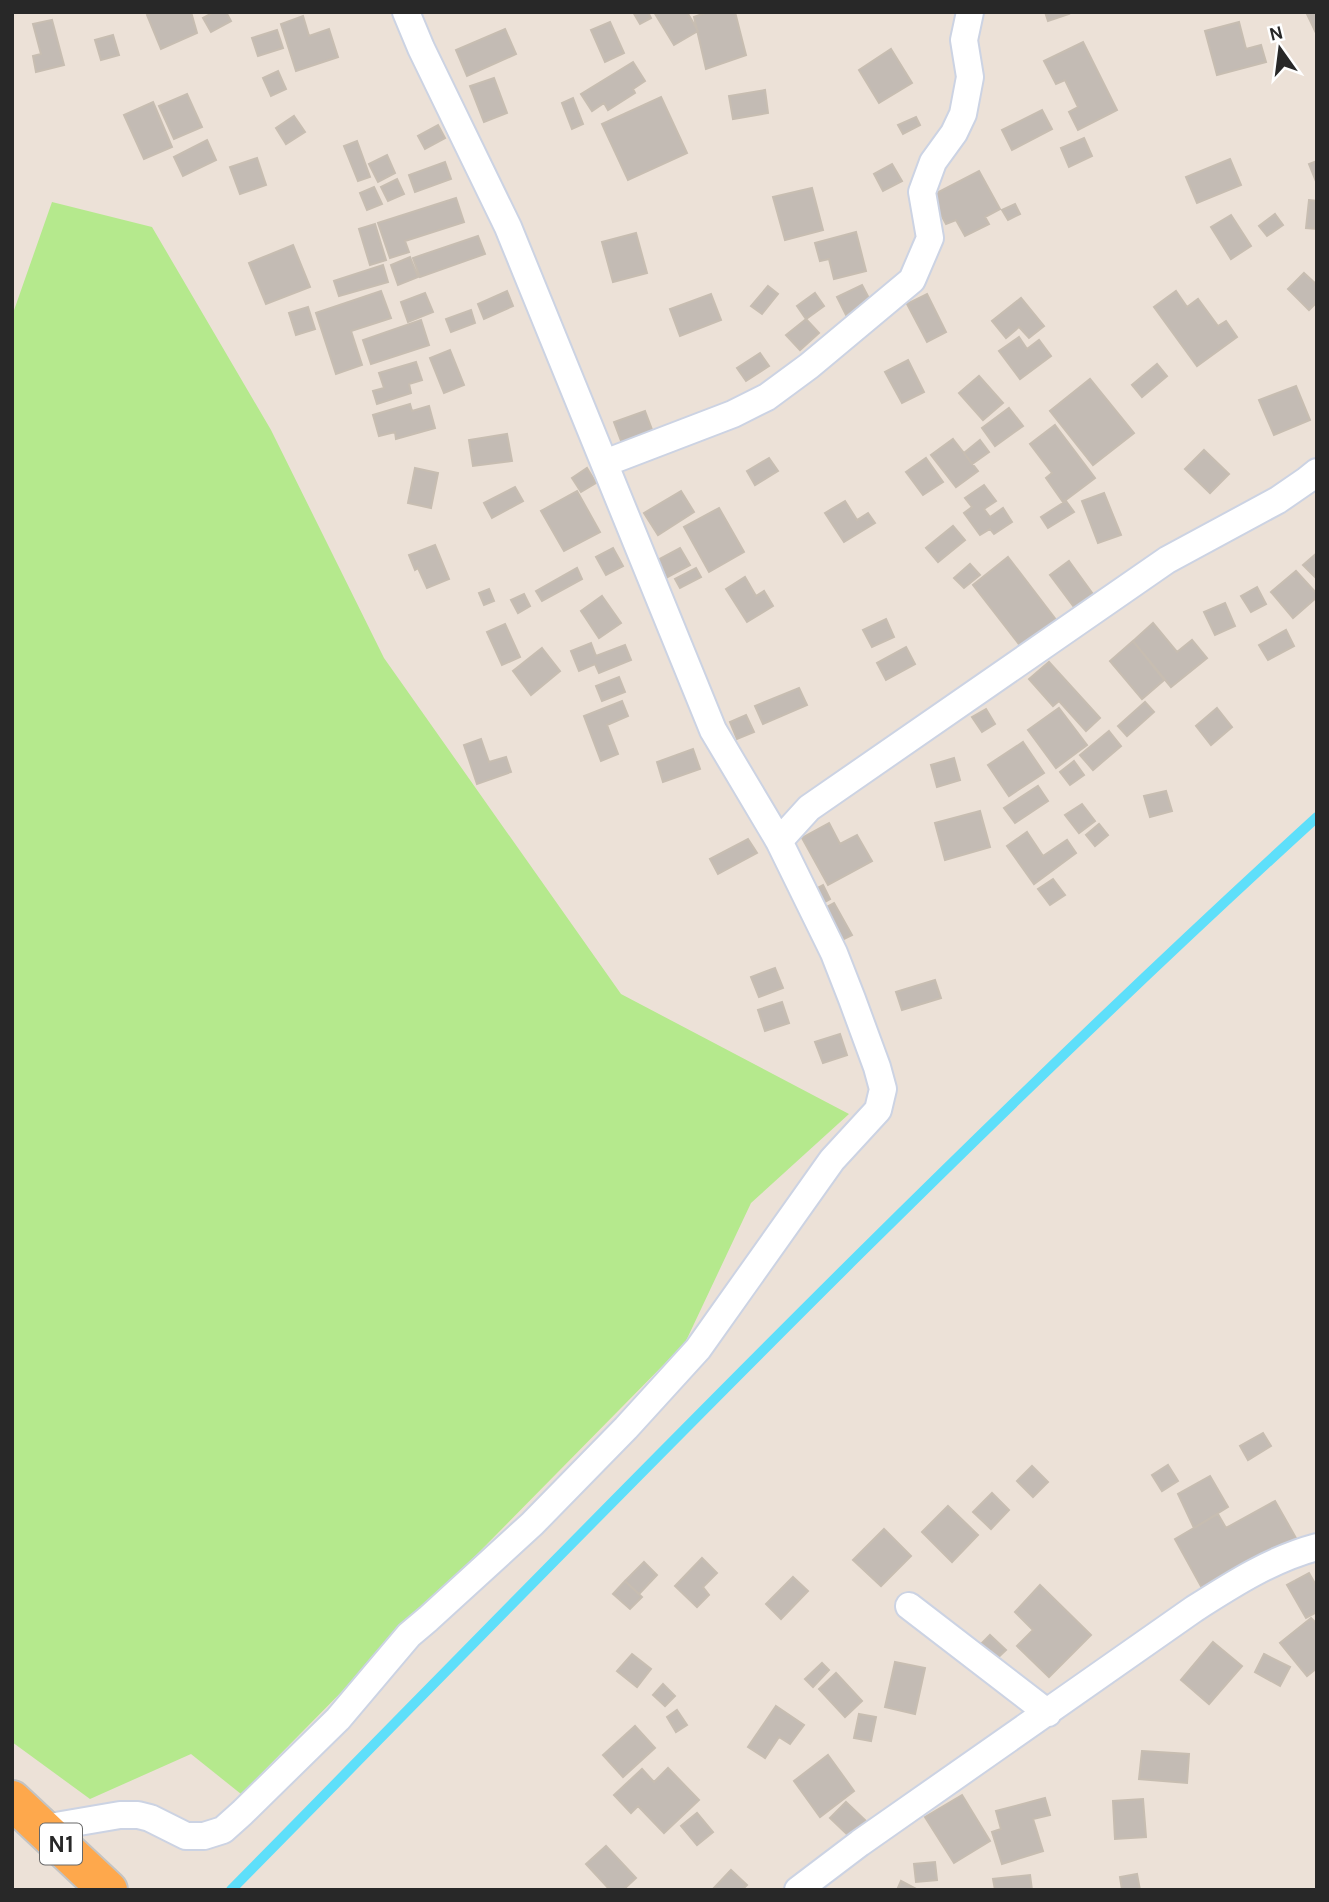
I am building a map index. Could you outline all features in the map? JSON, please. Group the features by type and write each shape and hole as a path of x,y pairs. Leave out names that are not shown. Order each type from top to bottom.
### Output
{"highway":[{"name":"N1","path":"12,1800 108,1890"}],"street":[{"path":"44,1828 120,1815 138,1815 186,1836 204,1836 223,1830 338,1719 409,1635 532,1524 626,1428 698,1349 832,1160 878,1110 883,1089 834,953 779,841 713,730 508,227 406,12"},
{"path":"605,463 733,414 767,397 810,366 912,281 930,238 922,192 933,162 954,133 963,114 970,77 964,40 970,12"},
{"path":"779,841 809,808 1167,560 1278,500 1317,472"},
{"path":"798,1890 860,1843 1194,1609 1247,1576 1293,1554 1317,1547"},
{"path":"909,1606 1048,1713"}],"green space":[{"path":"52,202 152,227 271,430 384,658 621,994 849,1114 751,1203 685,1343 241,1794 191,1754 90,1799 12,1742 12,316"}],"building":[{"path":"152,12 191,12 197,33 161,49 147,15"},
{"path":"214,12 226,12 231,21 211,32 203,18"},
{"path":"633,12 648,12 651,18 640,24"},
{"path":"654,12 687,12 698,31 674,45"},
{"path":"708,12 735,12 746,55 706,69 694,17"},
{"path":"1045,12 1068,12 1069,14 1048,21"},
{"path":"1306,12 1317,12 1317,35"},
{"path":"303,16 309,36 329,29 338,57 296,71 281,24"},
{"path":"52,20 64,65 36,72 33,56 41,54 33,24"},
{"path":"610,22 624,53 605,62 591,30"},
{"path":"1239,22 1246,49 1261,45 1266,62 1217,75 1205,31"},
{"path":"505,29 516,54 467,76 456,50"},
{"path":"277,30 283,48 258,56 252,38"},
{"path":"113,35 119,55 101,60 95,40"},
{"path":"1083,42 1117,110 1078,130 1069,112 1078,107 1065,80 1056,84 1044,61"},
{"path":"891,49 912,83 879,103 859,70"},
{"path":"633,62 645,81 633,89 635,93 608,110 604,103 592,111 581,94"},
{"path":"278,71 286,89 271,96 263,78"},
{"path":"494,78 507,113 484,122 470,86"},
{"path":"765,90 768,113 733,119 729,96"},
{"path":"187,94 202,127 174,139 159,106"},
{"path":"661,97 687,153 628,180 602,124"},
{"path":"573,98 583,124 572,129 562,103"},
{"path":"153,102 172,147 144,159 124,115"},
{"path":"1042,110 1052,129 1012,150 1002,130"},
{"path":"294,116 305,132 286,144 276,128"},
{"path":"916,117 920,125 903,134 898,125"},
{"path":"438,125 445,138 425,149 418,136"},
{"path":"1084,138 1092,156 1069,167 1061,148"},
{"path":"207,140 216,160 183,176 174,157"},
{"path":"357,141 370,177 358,181 344,146"},
{"path":"387,155 395,173 378,182 369,164"},
{"path":"257,158 266,185 240,194 230,167"},
{"path":"1230,159 1241,185 1197,203 1186,177"},
{"path":"1317,161 1317,184 1309,164"},
{"path":"445,162 451,179 415,192 409,175"},
{"path":"892,164 902,181 883,191 874,174"},
{"path":"979,171 1000,209 985,217 989,224 965,236 956,220 946,224 931,196"},
{"path":"397,179 404,194 388,201 381,187"},
{"path":"374,187 382,204 367,210 360,193"},
{"path":"812,188 823,230 785,240 773,197"},
{"path":"456,198 464,222 405,241 409,252 390,258 378,223"},
{"path":"1309,200 1317,201 1317,229 1306,228"},
{"path":"1015,204 1020,214 1008,220 1002,210"},
{"path":"1275,214 1283,225 1267,236 1259,226"},
{"path":"1231,215 1251,246 1231,259 1211,227"},
{"path":"375,224 386,260 370,265 359,229"},
{"path":"856,232 866,271 834,279 829,259 820,261 815,243"},
{"path":"636,233 647,273 613,282 602,242"},
{"path":"478,236 485,254 420,277 413,258"},
{"path":"293,245 310,287 266,304 249,263"},
{"path":"410,257 418,277 398,285 391,265"},
{"path":"383,265 388,282 339,296 334,281"},
{"path":"1304,273 1317,285 1317,302 1309,310 1288,289"},
{"path":"862,285 871,302 846,315 837,297"},
{"path":"768,286 778,294 762,314 751,306"},
{"path":"381,291 391,318 351,331 362,365 336,374 316,313"},
{"path":"507,291 513,306 484,319 478,304"},
{"path":"1176,291 1187,307 1198,299 1218,326 1226,321 1237,337 1197,366 1154,307"},
{"path":"425,293 433,312 408,322 401,302"},
{"path":"815,293 824,306 806,319 797,306"},
{"path":"711,294 721,320 680,336 670,309"},
{"path":"927,294 946,332 927,342 907,304"},
{"path":"1021,298 1044,326 1029,338 1019,327 1006,338 992,321"},
{"path":"308,307 315,329 296,335 289,313"},
{"path":"471,310 475,323 451,332 446,319"},
{"path":"806,319 819,333 800,350 786,335"},
{"path":"421,320 429,345 371,364 363,340"},
{"path":"1019,337 1027,349 1039,340 1051,356 1020,379 999,351"},
{"path":"450,350 464,385 444,393 430,358"},
{"path":"760,353 769,366 746,381 737,368"},
{"path":"908,360 924,392 902,403 885,372"},
{"path":"416,362 422,380 409,384 411,393 377,404 373,391 384,388 379,373"},
{"path":"1157,364 1167,376 1142,397 1132,385"},
{"path":"979,376 1003,403 983,420 959,393"},
{"path":"1090,379 1134,433 1093,465 1050,411"},
{"path":"1296,386 1310,420 1274,435 1259,400"},
{"path":"410,404 412,411 429,406 435,428 396,439 395,432 379,436 373,415"},
{"path":"1009,408 1023,426 995,446 982,428"},
{"path":"645,411 654,435 623,446 614,422"},
{"path":"1055,425 1095,478 1063,502 1046,478 1052,473 1030,444"},
{"path":"507,434 512,461 473,466 469,440"},
{"path":"953,439 978,471 956,487 931,455"},
{"path":"980,440 989,452 972,464 964,453"},
{"path":"1204,450 1229,474 1210,493 1185,469"},
{"path":"769,458 778,471 755,485 747,471"},
{"path":"926,458 943,482 923,495 906,472"},
{"path":"415,468 438,473 431,508 408,503"},
{"path":"587,468 596,483 581,492 572,478"},
{"path":"984,485 996,501 984,509 990,517 1003,508 1012,522 994,534 990,529 980,535 964,513 972,507 965,498"},
{"path":"515,487 523,501 492,518 484,503"},
{"path":"577,491 600,532 564,551 541,511"},
{"path":"681,491 694,512 658,535 644,513"},
{"path":"1104,493 1121,535 1098,543 1082,501"},
{"path":"845,501 857,520 868,513 875,523 844,542 825,513"},
{"path":"1066,501 1074,512 1048,528 1041,517"},
{"path":"719,508 744,552 709,572 684,527"},
{"path":"953,526 965,540 938,562 926,548"},
{"path":"435,545 449,579 427,588 409,555"},
{"path":"613,548 623,566 606,575 596,557"},
{"path":"680,548 690,565 666,578 656,561"},
{"path":"1317,553 1317,579 1303,565"},
{"path":"1008,557 1057,621 1022,648 973,585"},
{"path":"1069,561 1098,601 1080,615 1050,575"},
{"path":"970,564 980,575 964,588 954,578"},
{"path":"577,568 582,579 542,601 536,591"},
{"path":"696,568 701,577 680,588 675,579"},
{"path":"1296,571 1317,597 1293,618 1271,592"},
{"path":"745,577 756,596 764,591 773,606 747,622 726,589"},
{"path":"1257,587 1266,604 1251,612 1241,596"},
{"path":"489,589 494,601 484,605 479,593"},
{"path":"524,594 530,606 518,613 511,600"},
{"path":"602,596 621,623 599,638 581,611"},
{"path":"1225,603 1235,626 1215,635 1204,612"},
{"path":"886,619 894,637 872,647 863,630"},
{"path":"1153,623 1177,652 1192,640 1207,658 1171,687 1133,641"},
{"path":"505,624 520,657 502,665 487,632"},
{"path":"1286,630 1294,646 1268,660 1259,645"},
{"path":"1133,641 1164,680 1142,699 1110,661"},
{"path":"591,643 596,656 625,645 631,660 599,673 595,664 579,671 571,651"},
{"path":"906,647 915,664 886,680 877,663"},
{"path":"542,648 560,671 531,695 513,671"},
{"path":"1049,662 1100,718 1086,731 1059,701 1053,706 1029,679"},
{"path":"619,677 625,692 602,701 596,686"},
{"path":"799,688 807,705 763,724 755,706"},
{"path":"622,701 628,716 607,725 618,754 601,761 584,716"},
{"path":"1145,702 1154,712 1127,736 1118,726"},
{"path":"1059,708 1087,745 1056,768 1028,730"},
{"path":"1217,708 1232,727 1211,745 1196,726"},
{"path":"986,709 995,724 982,732 972,717"},
{"path":"746,715 754,732 737,739 730,722"},
{"path":"1109,731 1121,746 1093,770 1080,755"},
{"path":"481,739 489,762 506,757 511,772 477,784 464,745"},
{"path":"1023,742 1044,773 1009,796 988,765"},
{"path":"693,749 700,769 663,782 657,762"},
{"path":"954,758 960,780 937,787 931,765"},
{"path":"1074,761 1084,775 1070,785 1060,772"},
{"path":"1038,786 1048,801 1015,823 1004,808"},
{"path":"1166,791 1172,811 1150,817 1144,796"},
{"path":"1082,804 1095,821 1079,833 1065,815"},
{"path":"980,811 990,847 945,860 935,823"},
{"path":"829,823 840,844 857,835 872,861 828,885 802,838"},
{"path":"1099,824 1108,835 1095,846 1086,835"},
{"path":"1027,832 1043,856 1067,840 1076,853 1034,884 1007,846"},
{"path":"748,839 757,853 718,874 710,859"},
{"path":"1053,879 1065,895 1050,905 1038,889"},
{"path":"823,885 830,899 818,906 810,892"},
{"path":"834,903 852,935 840,941 823,909"},
{"path":"775,968 783,988 759,997 751,977"},
{"path":"935,980 941,998 902,1010 896,992"},
{"path":"782,1002 789,1023 765,1031 758,1010"},
{"path":"840,1034 847,1055 823,1063 815,1042"},
{"path":"1263,1433 1271,1446 1248,1460 1240,1446"},
{"path":"1168,1465 1178,1481 1162,1491 1152,1475"},
{"path":"1032,1466 1048,1482 1033,1497 1017,1481"},
{"path":"1210,1476 1228,1507 1194,1528 1178,1494"},
{"path":"992,1493 1009,1510 991,1529 973,1512"},
{"path":"1275,1501 1296,1538 1284,1544 1288,1550 1202,1588 1175,1539 1218,1514 1226,1528"},
{"path":"948,1506 978,1535 952,1562 922,1532"},
{"path":"884,1529 911,1556 881,1586 853,1560"},
{"path":"702,1558 717,1573 703,1587 709,1595 697,1607 675,1586"},
{"path":"644,1562 657,1575 639,1594 625,1581"},
{"path":"1309,1573 1317,1587 1317,1612 1306,1618 1287,1585"},
{"path":"793,1577 808,1591 781,1619 766,1604"},
{"path":"625,1581 642,1597 630,1609 613,1594"},
{"path":"1040,1585 1091,1635 1049,1677 1017,1646 1033,1630 1015,1612"},
{"path":"1311,1618 1317,1624 1317,1668 1307,1676 1280,1643"},
{"path":"990,1635 1006,1650 991,1664 976,1649"},
{"path":"1213,1642 1242,1666 1209,1704 1181,1680"},
{"path":"632,1654 651,1669 637,1687 617,1671"},
{"path":"1264,1654 1290,1667 1280,1686 1255,1672"},
{"path":"895,1662 925,1668 915,1714 885,1707"},
{"path":"822,1663 829,1670 813,1687 805,1679"},
{"path":"836,1673 862,1701 845,1717 819,1689"},
{"path":"663,1684 675,1696 665,1706 653,1695"},
{"path":"776,1706 804,1725 790,1744 779,1737 765,1758 748,1747"},
{"path":"677,1710 687,1725 676,1732 667,1717"},
{"path":"859,1714 876,1717 871,1741 854,1738"},
{"path":"635,1726 655,1748 623,1777 603,1755"},
{"path":"1142,1751 1189,1754 1187,1783 1139,1779"},
{"path":"828,1755 854,1791 820,1817 794,1781"},
{"path":"668,1768 699,1800 664,1833 638,1806 631,1813 614,1795 642,1769 654,1782"},
{"path":"962,1795 990,1841 954,1863 925,1817"},
{"path":"1045,1798 1050,1815 1033,1819 1043,1851 1002,1864 992,1832 1001,1829 996,1811"},
{"path":"1143,1799 1146,1837 1115,1839 1113,1801"},
{"path":"846,1802 866,1821 850,1837 830,1818"},
{"path":"697,1813 713,1832 697,1845 681,1826"},
{"path":"606,1846 636,1878 623,1890 610,1890 586,1864"},
{"path":"935,1862 937,1880 916,1882 914,1864"},
{"path":"731,1870 747,1885 742,1890 712,1890"},
{"path":"1137,1874 1140,1890 1122,1890 1120,1877"},
{"path":"1030,1875 1032,1890 995,1890 993,1879"},
{"path":"901,1881 918,1890 897,1890"}],"waterway":[{"path":"231,1890 902,1212 1039,1078 1317,817"}]}
